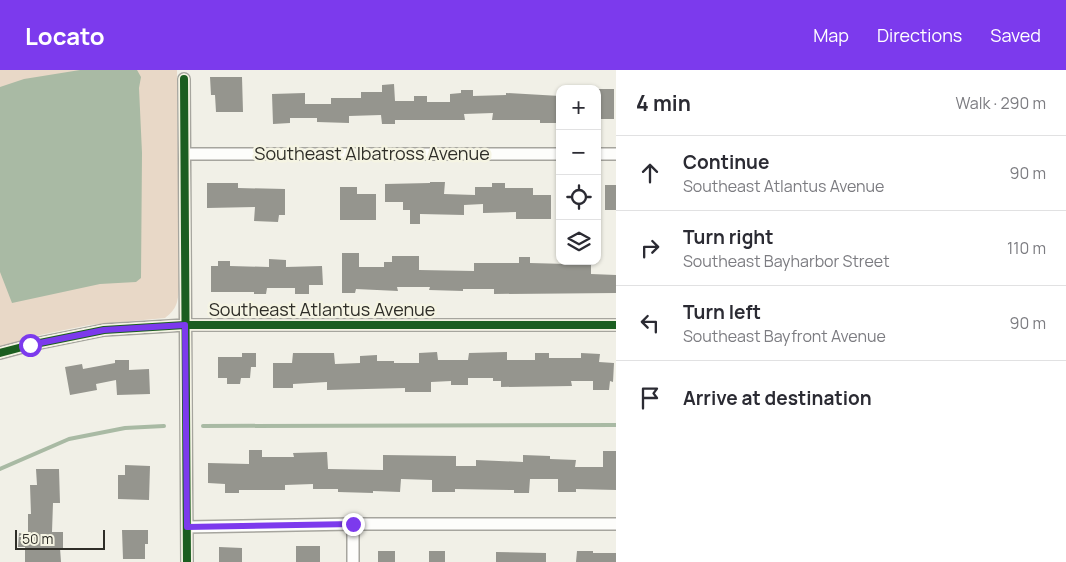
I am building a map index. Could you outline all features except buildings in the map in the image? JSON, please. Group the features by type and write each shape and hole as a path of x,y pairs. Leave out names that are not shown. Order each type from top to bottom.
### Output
{"street":[{"path":"184,79 187,562"},
{"name":"Southeast Albatross Avenue","path":"185,154 556,154"},
{"path":"601,154 616,154"},
{"name":"Southeast Atlantus Avenue","path":"0,354 30,345 104,330 185,325 616,325"},
{"path":"187,527 353,524 616,524"},
{"path":"353,524 353,562"}],"shaded area":[{"path":"0,70 177,70 179,287 176,305 165,318 89,325 40,335 0,348"},
{"path":"80,70 137,70 141,77 139,88 142,153 141,278 136,282 100,284 12,303 0,272 0,87 24,79"}],"waterway":[{"path":"203,426 616,425"},
{"path":"0,469 69,439 125,428 164,426"}],"cycle path":[{"path":"184,79 187,562"},
{"path":"0,353 104,330 185,325 616,325"}],"route":[{"path":"30,345 104,330 185,325 187,527 353,524"}]}
